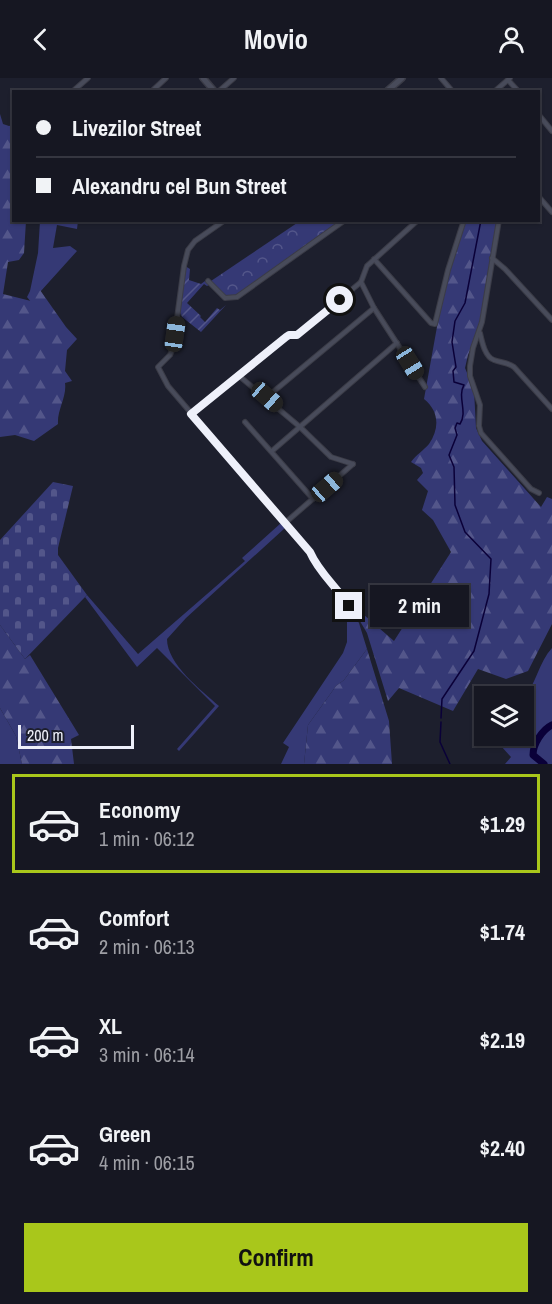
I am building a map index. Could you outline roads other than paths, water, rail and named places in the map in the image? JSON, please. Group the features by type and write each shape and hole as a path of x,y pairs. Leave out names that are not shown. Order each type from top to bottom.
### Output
{"street":[{"path":"74,90 88,78"},
{"path":"153,90 166,78"},
{"path":"203,78 215,90"},
{"path":"219,90 234,78"},
{"path":"388,90 402,78"},
{"path":"441,78 451,90"},
{"path":"496,90 509,79"},
{"path":"540,116 552,130"},
{"path":"540,198 552,212"},
{"path":"222,222 195,241 188,250 173,348 170,355 158,367 168,386 310,552 316,564 349,606"},
{"path":"208,281 223,297 234,298 342,222"},
{"path":"416,222 364,270 362,282 375,308 426,387"},
{"path":"374,259 434,325 463,222"},
{"path":"499,222 480,333 473,348 470,376 480,405 478,426 493,448 531,489 539,493"},
{"path":"492,258 552,320"},
{"path":"191,414 289,335 297,335 362,282"},
{"path":"267,397 375,308"},
{"path":"480,333 488,356 495,361 514,367 552,409"},
{"path":"272,452 397,343"},
{"path":"238,375 267,397 331,457 353,464 285,523"},
{"path":"245,422 314,499"}],"waterway":[{"path":"441,718 442,699 474,651 489,594 491,559 465,532 455,505 454,467 449,455 457,435 455,428 457,423 460,424 463,415 462,390 464,385 454,382 453,371 456,367 452,342 455,321 465,303 481,222"},
{"path":"441,722 440,742 450,764"},
{"path":"544,764 533,755 533,751 536,742 552,725"}]}
